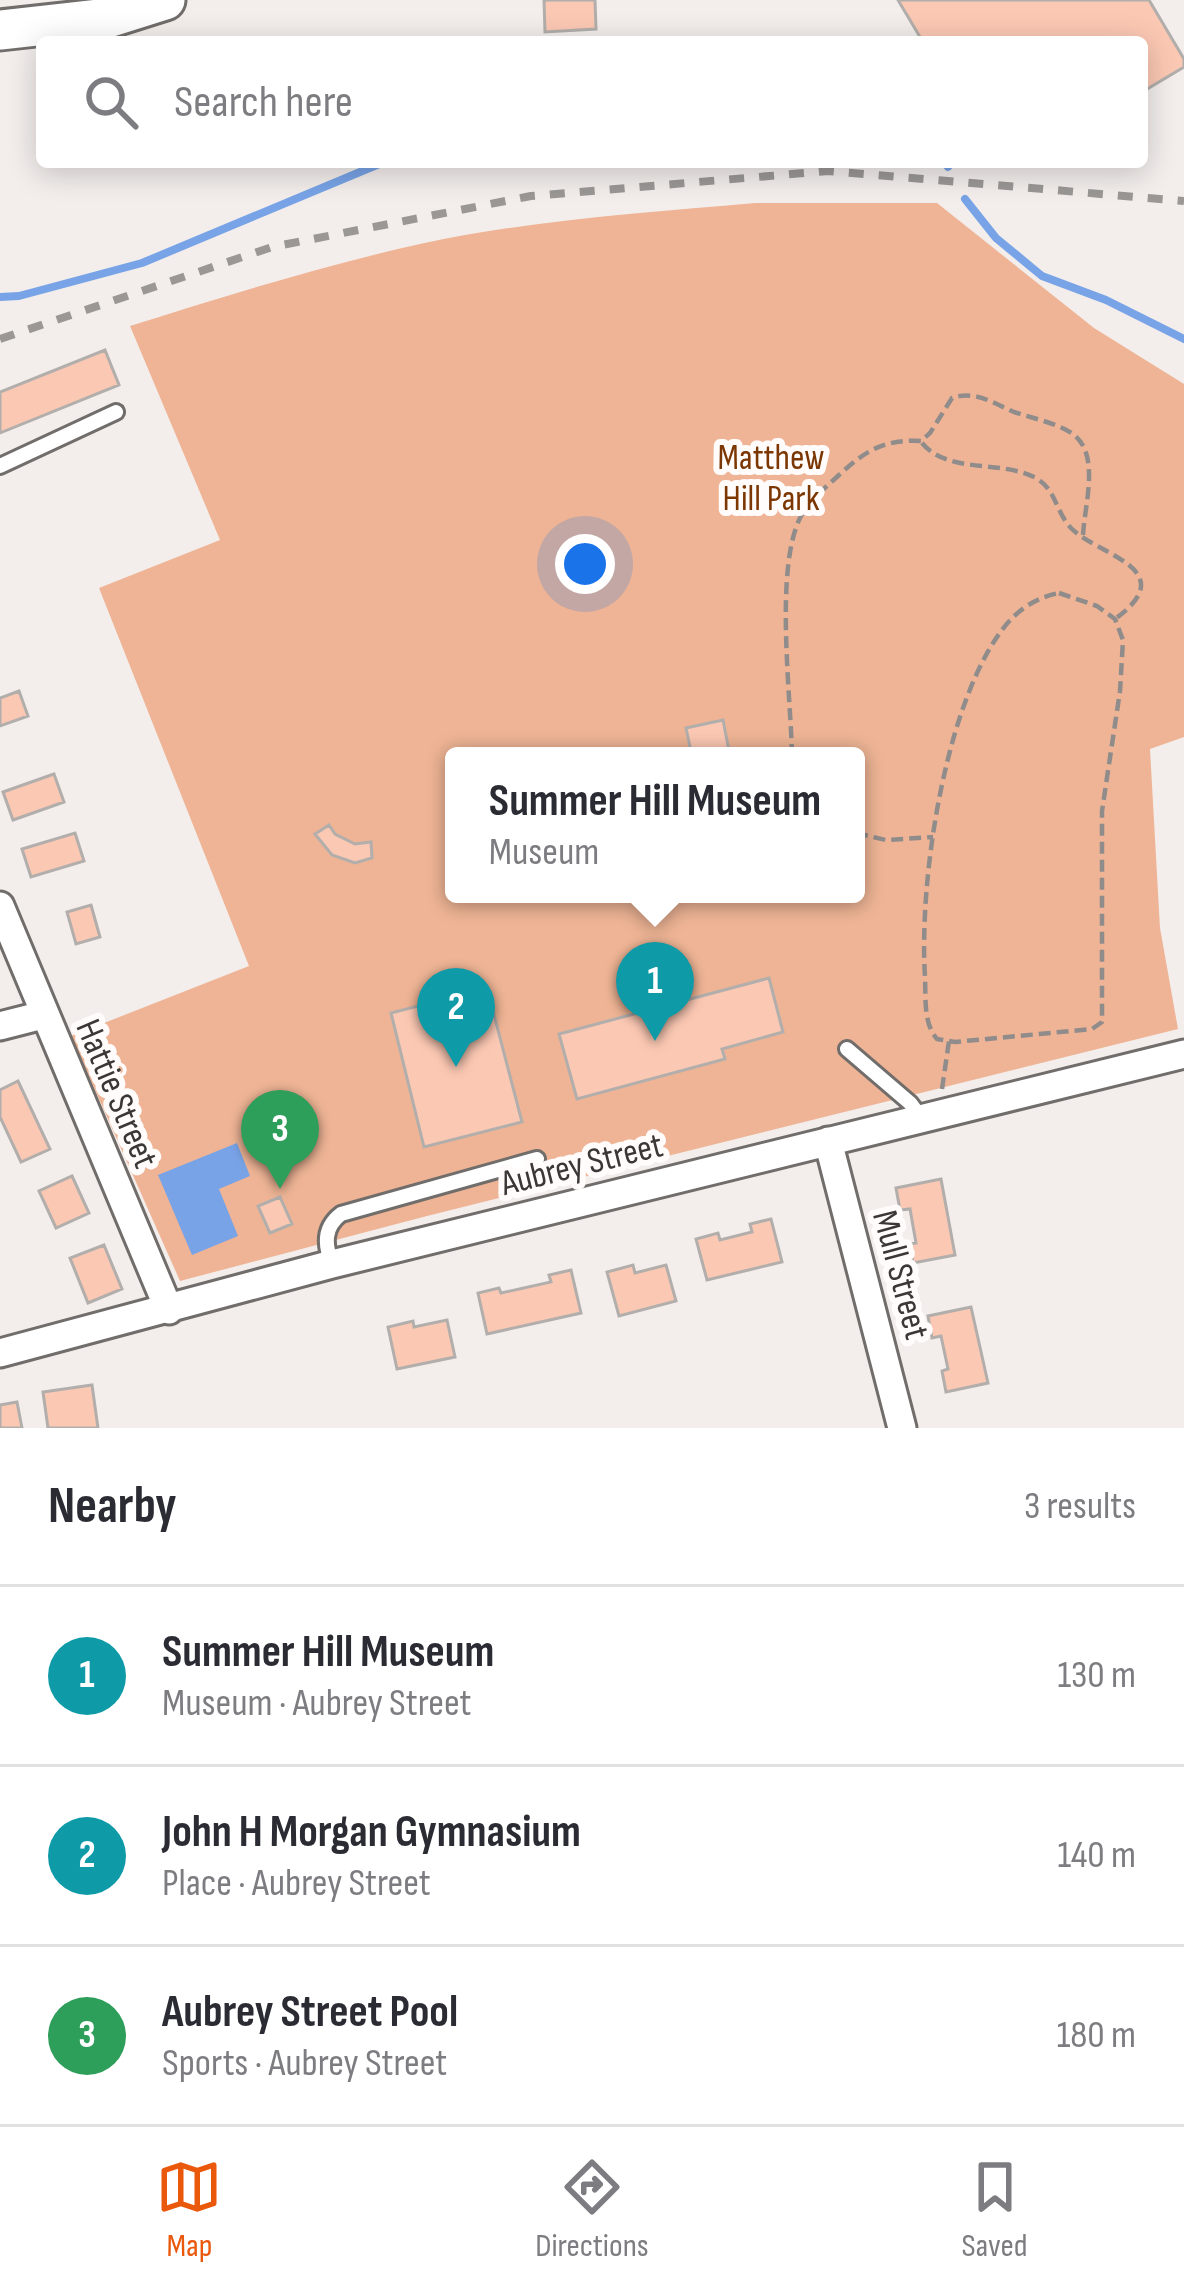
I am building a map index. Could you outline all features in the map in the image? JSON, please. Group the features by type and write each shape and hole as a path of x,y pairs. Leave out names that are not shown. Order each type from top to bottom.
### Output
{"street":[{"path":"0,30 108,18 165,0"},
{"name":"Hattie Street","path":"0,906 170,1310"},
{"path":"0,1026 43,1015"},
{"name":"Aubrey Street","path":"0,1352 332,1264 1184,1054"},
{"name":"Mull Street","path":"828,1141 902,1428"}],"lane":[{"path":"0,466 116,412"},
{"path":"847,1048 922,1119"},
{"path":"332,1264 327,1231 341,1214 537,1160"}],"path":[{"path":"792,747 788,619 796,528 809,503 862,454 888,441 920,441 930,433 946,402 961,395 988,399 1065,429 1084,447 1089,463 1083,536"},
{"path":"920,441 942,458 1014,468 1034,477 1046,484 1070,527 1138,560"},
{"path":"1059,593 1097,606 1115,619 1121,629 1123,662 1102,811 1102,1022 1091,1029 949,1041 931,1033 924,902 933,837 962,713 986,655 1009,622 1033,601 1059,593"},
{"path":"1115,619 1144,601"},
{"path":"865,834 904,841 933,837"},
{"path":"949,1041 941,1083 952,1112"}],"green space":[{"name":"Matthew Hill Park","path":"755,203 937,203 1094,328 1184,384 1184,737 1150,749 1160,928 1178,1029 180,1281 71,1036 249,966 99,588 220,540 130,326 420,244 545,223"}],"water":[{"path":"237,1143 250,1176 219,1189 238,1236 192,1255 158,1175"}],"building":[{"path":"544,0 595,0 596,29 545,32"},
{"path":"898,0 1149,0 1184,59 1184,67 1148,88 1148,36 919,36"},
{"path":"105,350 119,385 0,433 0,392"},
{"path":"19,691 28,716 0,726 0,698"},
{"path":"723,720 728,747 690,747 686,728"},
{"path":"54,774 64,802 13,820 3,792"},
{"path":"329,825 335,834 355,844 371,842 372,858 355,863 332,855 315,834"},
{"path":"75,833 84,861 31,877 22,849"},
{"path":"91,905 100,937 76,944 67,912"},
{"path":"769,978 783,1032 722,1049 725,1059 577,1099 559,1034"},
{"path":"487,988 522,1122 424,1147 391,1013"},
{"path":"18,1081 50,1149 21,1162 0,1117 0,1090"},
{"path":"72,1176 89,1213 56,1228 39,1191"},
{"path":"941,1179 955,1255 913,1263 910,1244 916,1243 910,1209 900,1210 896,1188"},
{"path":"280,1197 292,1224 270,1233 258,1206"},
{"path":"771,1219 782,1262 707,1280 696,1239 718,1233 720,1240 752,1232 750,1224"},
{"path":"104,1245 122,1289 88,1303 70,1258"},
{"path":"633,1265 635,1273 666,1265 676,1301 619,1316 607,1272"},
{"path":"571,1270 581,1313 487,1334 478,1293 551,1282 549,1275"},
{"path":"971,1307 988,1383 946,1392 942,1371 948,1369 941,1336 932,1338 928,1316"},
{"path":"447,1320 455,1357 397,1369 388,1327"},
{"path":"92,1385 98,1428 48,1428 43,1392"},
{"path":"17,1402 22,1428 0,1428 0,1405"}],"waterway":[{"path":"0,297 142,263 370,168"},
{"path":"965,199 996,238 1042,276 1106,300 1184,339"}],"railway":[{"path":"0,339 272,247 531,196 829,171 1184,201"}],"place":[{"name":"Summer Hill Museum","path":"655,1041"},
{"name":"John H Morgan Gymnasium","path":"456,1067"},
{"name":"Aubrey Street Pool","path":"280,1189"}]}
